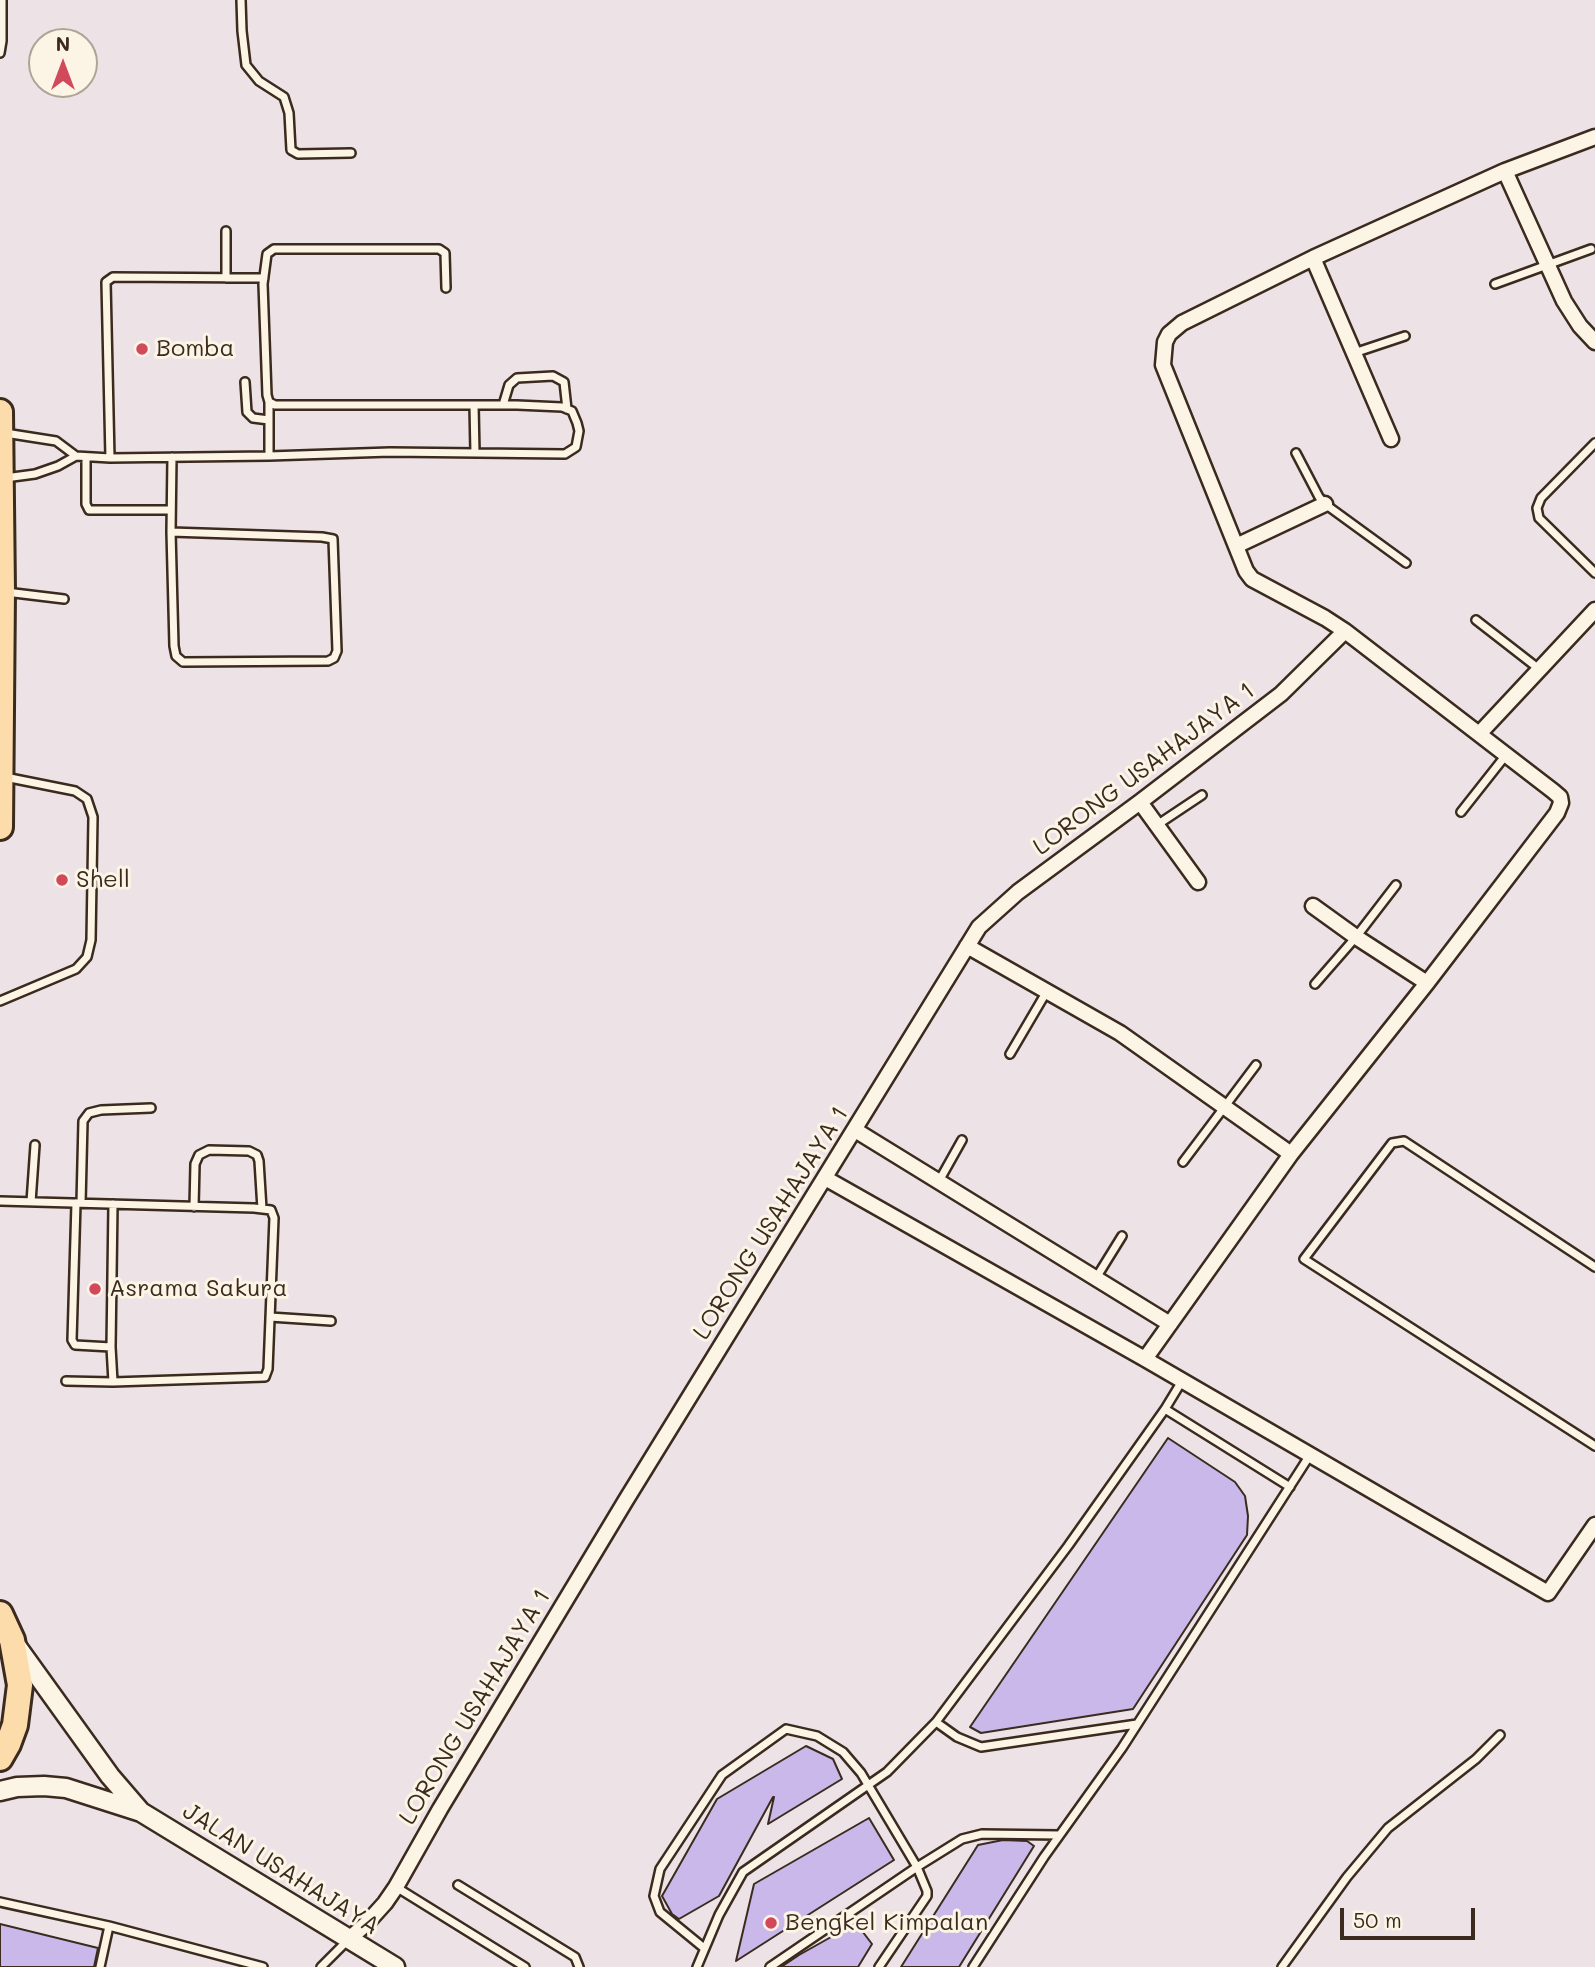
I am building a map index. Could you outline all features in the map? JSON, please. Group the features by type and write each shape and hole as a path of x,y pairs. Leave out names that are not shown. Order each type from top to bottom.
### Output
{"highway":[{"path":"0,412 0,827"},
{"path":"0,1614 12,1640 20,1685 15,1725 0,1758"}],"street":[{"path":"1145,1359 1291,1154 1427,983 1561,803 1560,797 1553,791 1345,631 1252,579 1246,571 1163,365 1165,342 1169,334 1182,323 1313,258 1505,171 1595,137"},
{"path":"1505,171 1564,301 1580,326 1595,342"},
{"path":"1313,258 1391,439"},
{"path":"1236,546 1325,504"},
{"path":"1479,734 1595,610"},
{"name":"LORONG USAHAJAYA 1","path":"349,1939 386,1903 396,1887 447,1797 626,1500 979,927 1018,892 1281,694 1345,631"},
{"path":"1140,802 1198,882"},
{"path":"1313,906 1427,983"},
{"path":"967,946 1120,1033 1291,1154"},
{"path":"855,1130 1170,1324"},
{"path":"825,1178 1145,1359 1548,1593 1595,1525"},
{"name":"JALAN USAHAJAYA","path":"12,1640 110,1776 141,1812"},
{"name":"JALAN USAHAJAYA","path":"0,1791 17,1787 66,1788 141,1812 395,1967"}],"lane":[{"path":"0,53 2,0"},
{"path":"241,0 246,65 259,80 284,97 289,113 291,150 298,154 351,153"},
{"path":"226,231 226,278"},
{"path":"269,456 264,278 267,254 274,249 439,249 446,253 446,288"},
{"path":"1494,284 1591,249"},
{"path":"110,458 106,282 113,277 264,278"},
{"path":"1354,353 1405,337"},
{"path":"503,405 509,385 517,378 553,376 564,382 567,410"},
{"path":"245,382 247,412 253,418 269,420"},
{"path":"1,433 56,441 76,456 110,458 390,452 565,454 576,447 579,431 572,411 562,407 275,405 269,402"},
{"path":"474,405 475,453"},
{"path":"1595,443 1541,498 1537,508 1539,518 1595,573"},
{"path":"1296,453 1325,504 1406,563"},
{"path":"2,478 35,474 76,456"},
{"path":"86,457 86,504 89,510 171,510"},
{"path":"171,532 333,539 337,652 334,658 328,661 183,662 176,656 171,532 172,457"},
{"path":"2,592 64,599"},
{"path":"1476,620 1539,670"},
{"path":"1461,812 1506,755"},
{"path":"0,1001 76,969 87,957 91,940 93,817 87,799 75,791 1,776"},
{"path":"1156,826 1202,795"},
{"path":"1315,984 1396,885"},
{"path":"1010,1054 1048,990"},
{"path":"1183,1161 1256,1065"},
{"path":"111,1347 75,1345 72,1340 83,1121 89,1113 101,1110 151,1108"},
{"path":"939,1182 962,1140"},
{"path":"1594,1444 1304,1259 1392,1143 1404,1141 1595,1267"},
{"path":"31,1202 35,1145"},
{"path":"194,1207 195,1164 199,1155 209,1150 249,1151 257,1155 259,1161 262,1209"},
{"path":"0,1201 262,1209 271,1210 274,1218 268,1369 265,1377 66,1381"},
{"path":"113,1204 113,1382"},
{"path":"1096,1278 1122,1236"},
{"path":"270,1317 331,1321"},
{"path":"697,1967 719,1914 743,1872 887,1772 936,1722 1068,1546 1182,1381"},
{"path":"1165,1409 1290,1487"},
{"path":"973,1967 1059,1835 1137,1724 1310,1455"},
{"path":"936,1722 957,1737 981,1747 1137,1724"},
{"path":"704,1948 660,1912 653,1896 660,1869 722,1775 786,1729 817,1736 843,1752 861,1773 917,1867 927,1891 927,1896 879,1967"},
{"path":"1282,1967 1347,1877 1388,1828 1476,1759 1500,1735"},
{"path":"770,1967 962,1839 982,1834 1059,1835"},
{"path":"458,1885 575,1957 579,1967"},
{"path":"396,1887 525,1967"},
{"path":"0,1902 109,1926 263,1967"},
{"path":"100,1967 109,1926"},
{"path":"321,1967 349,1939"}],"building":[{"path":"1168,1438 1235,1482 1245,1496 1247,1535 1133,1709 981,1733 970,1727"},
{"path":"806,1746 833,1759 842,1779 768,1824 773,1797 719,1896 679,1919 672,1914 662,1896 717,1799"},
{"name":"Bengkel Kimpalan","path":"869,1818 894,1860 736,1961 754,1884"},
{"path":"1003,1840 1027,1841 1034,1846 959,1967 901,1967 978,1845"},
{"path":"856,1923 872,1944 858,1967 781,1967 799,1955"},
{"path":"0,1924 98,1948 94,1967 0,1967"}],"place":[{"name":"Bomba","path":"142,349"},
{"name":"Shell","path":"62,880"},
{"name":"Asrama Sakura","path":"95,1289"},
{"name":"Bengkel Kimpalan","path":"771,1923"}]}
